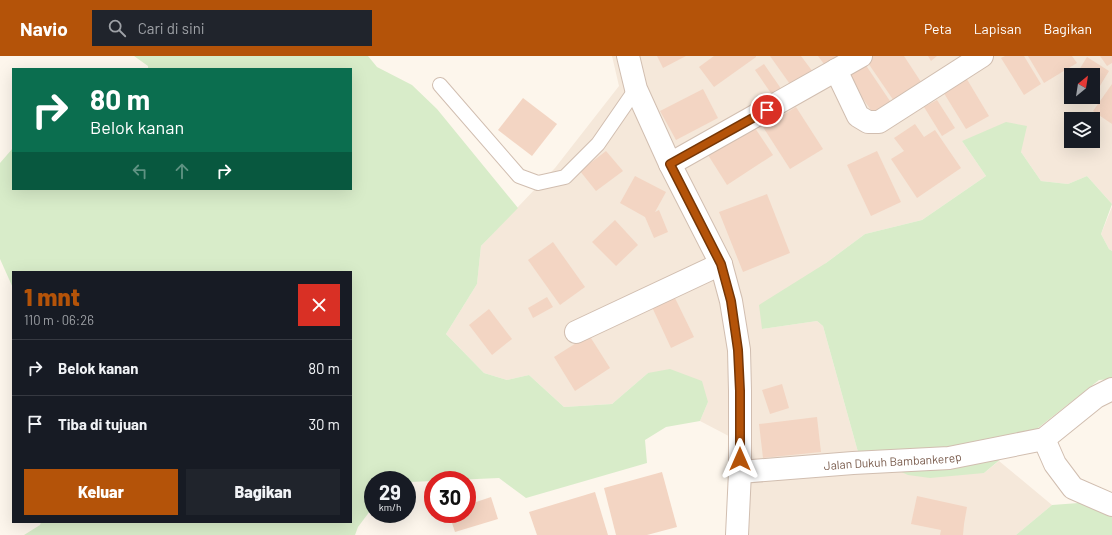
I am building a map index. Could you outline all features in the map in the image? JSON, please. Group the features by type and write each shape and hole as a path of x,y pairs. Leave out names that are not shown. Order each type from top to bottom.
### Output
{"street":[{"path":"628,56 636,89 670,164 721,264 731,301 738,350 740,391 740,472 737,535"},
{"path":"670,164 862,56"},
{"path":"836,70 858,116 868,122 879,122 982,56"},
{"path":"576,332 721,264"},
{"name":"Jalan Dukuh Bambankerep","path":"740,472 853,462 949,458 1044,439 1096,397 1112,389"},
{"path":"1044,439 1055,464 1073,488 1112,505"}],"lane":[{"path":"440,85 519,176 538,183 565,177 598,144 636,89"}],"shaded area":[{"path":"612,56 1112,56 1112,204 1087,176 1068,184 1041,181 1021,152 962,141 986,176 922,220 865,234 826,263 762,329 817,321 823,326 858,452 984,473 999,461 1052,505 1016,535 744,535 744,444 700,421 708,402 648,373 612,404 564,407 529,375 507,380 484,373 446,334 477,284 481,246 555,168 619,86"},
{"path":"1112,207 1112,251 1109,249 1101,234"}],"green space":[{"path":"134,56 368,56 377,67 412,85 437,109 518,208 481,246 477,284 446,334 484,373 507,380 529,375 564,407 612,404 648,373 670,369 702,381 708,402 700,421 666,427 645,440 647,463 526,498 499,478 476,479 476,471 424,471 424,481 416,482 416,471 364,471 364,519 358,527 355,535 24,535 40,525 41,523 352,523 352,271 12,271 12,286 0,259 0,163 12,149 12,190 352,190 352,68 148,68 148,66"},
{"path":"1006,122 1027,126 1021,152 1041,181 1068,184 1087,176 1112,204 1101,234 1109,249 1112,251 1112,379 1099,380 984,473 930,478 908,475 858,452 823,326 817,321 762,329 759,305 826,263 865,234 922,220 986,176 962,141"},
{"path":"1092,502 1112,508 1112,535 1016,535 1052,505"}],"building":[{"path":"657,56 686,56 663,68"},
{"path":"714,56 756,57 714,87 699,67"},
{"path":"770,56 801,56 813,72 792,87"},
{"path":"818,56 845,56 827,68"},
{"path":"873,56 904,56 921,82 894,101 866,60"},
{"path":"928,56 937,56 931,61"},
{"path":"1005,56 1024,56 1041,84 1024,95 1001,58"},
{"path":"1028,56 1072,56 1077,63 1069,68 1064,68 1064,71 1044,83"},
{"path":"1100,56 1112,56 1112,63 1107,66"},
{"path":"1087,57 1109,71 1100,86 1100,68 1080,68"},
{"path":"863,61 892,104 875,116 845,73"},
{"path":"764,64 784,93 775,99 755,70"},
{"path":"965,76 989,116 966,129 942,90"},
{"path":"1112,84 1112,124 1100,116 1100,112 1093,111 1098,104 1100,104 1100,101"},
{"path":"703,89 718,118 676,140 660,111"},
{"path":"523,98 557,124 532,156 498,130"},
{"path":"937,100 955,128 942,136 924,107"},
{"path":"796,107 823,149 790,169 763,127"},
{"path":"915,124 924,137 935,130 961,168 917,198 891,159 904,151 894,138"},
{"path":"753,125 773,155 727,185 708,155"},
{"path":"606,151 623,171 596,191 580,171"},
{"path":"877,151 901,202 871,216 847,165"},
{"path":"635,176 666,192 655,212 659,210 668,232 654,238 645,217 620,203"},
{"path":"767,194 790,253 743,272 719,212"},
{"path":"615,220 638,245 616,266 592,242"},
{"path":"553,242 585,287 560,305 528,260"},
{"path":"674,296 694,337 671,348 652,307"},
{"path":"547,297 553,307 533,318 528,308"},
{"path":"489,309 512,339 492,355 469,325"},
{"path":"589,335 610,368 575,391 554,357"},
{"path":"782,384 789,408 770,414 762,390"},
{"path":"817,417 821,452 763,458 759,424"},
{"path":"662,472 677,527 647,535 616,535 604,488"},
{"path":"595,492 608,535 537,535 529,512"},
{"path":"917,496 967,507 963,535 940,535 941,530 911,524"},
{"path":"491,497 498,519 455,532 452,523 476,523 476,502"}],"route":[{"path":"740,459 740,391 738,350 731,301 721,264 670,164 767,110"}]}
